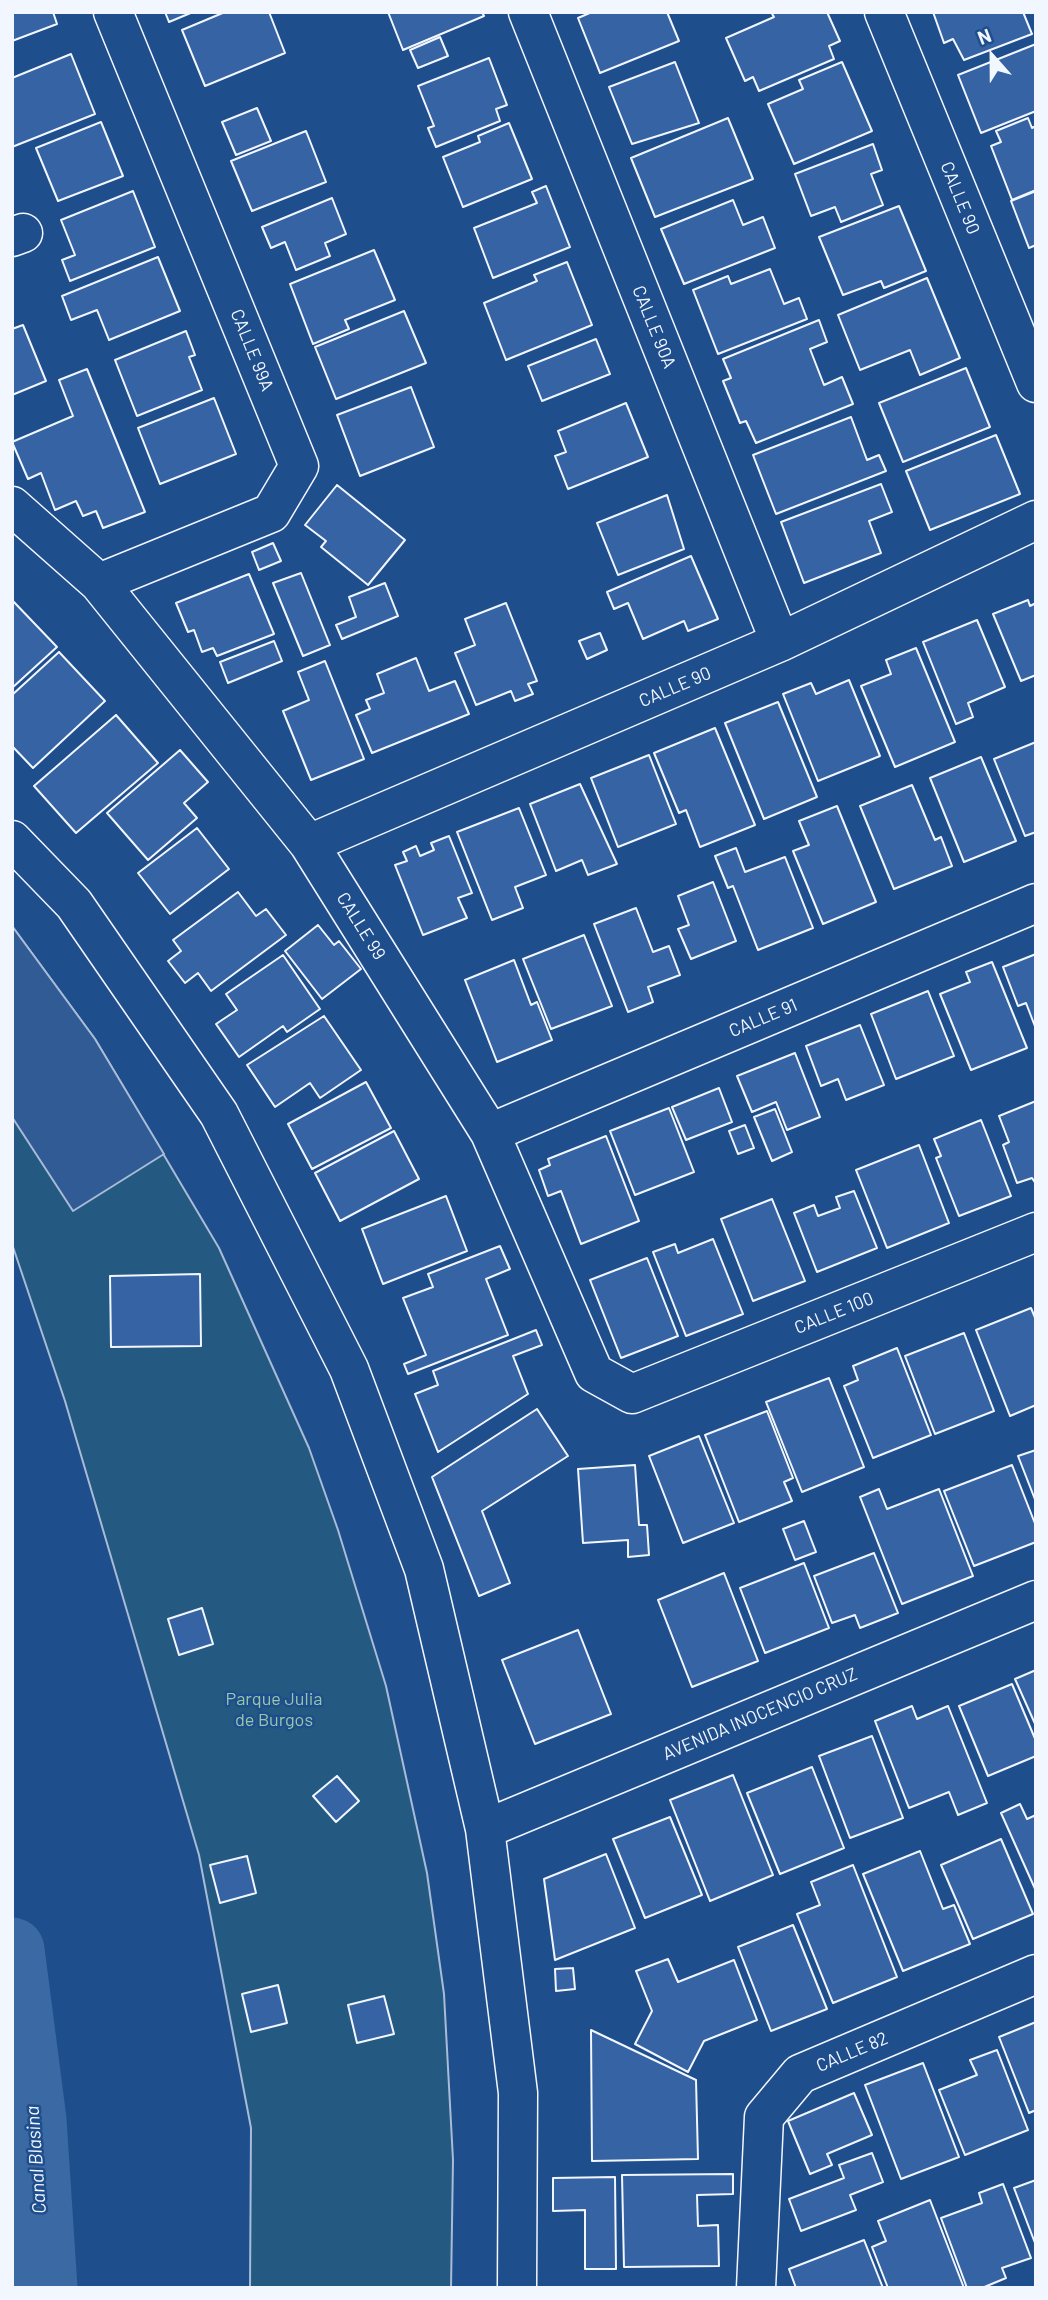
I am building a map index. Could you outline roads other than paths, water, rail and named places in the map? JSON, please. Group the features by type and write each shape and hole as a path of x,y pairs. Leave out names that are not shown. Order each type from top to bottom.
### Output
{"street":[{"name":"CALLE 99A","path":"99,583 271,513 299,466 113,12"},
{"name":"CALLE 90A","path":"528,12 780,642"},
{"name":"CALLE 90","path":"884,12 1036,383"},
{"name":"CALLE 99","path":"12,506 99,583 309,844 490,1133 594,1373 632,1394"},
{"name":"CALLE 90","path":"309,844 780,642 1036,520"},
{"path":"12,840 74,904 219,1114 349,1369 424,1569 485,1829 518,2093 517,2288"},
{"name":"CALLE 91","path":"490,1133 1036,902"},
{"name":"CALLE 100","path":"632,1394 1036,1232"},
{"name":"AVENIDA INOCENCIO CRUZ","path":"485,1829 1036,1600"},
{"name":"CALLE 82","path":"756,2288 764,2116 800,2074 1036,1974"}],"waterway":[{"name":"Canal Blasina","path":"12,1950 34,2120 45,2288"}],"park label":[{"name":"Parque Julia de Burgos","path":"274,1709"}]}
